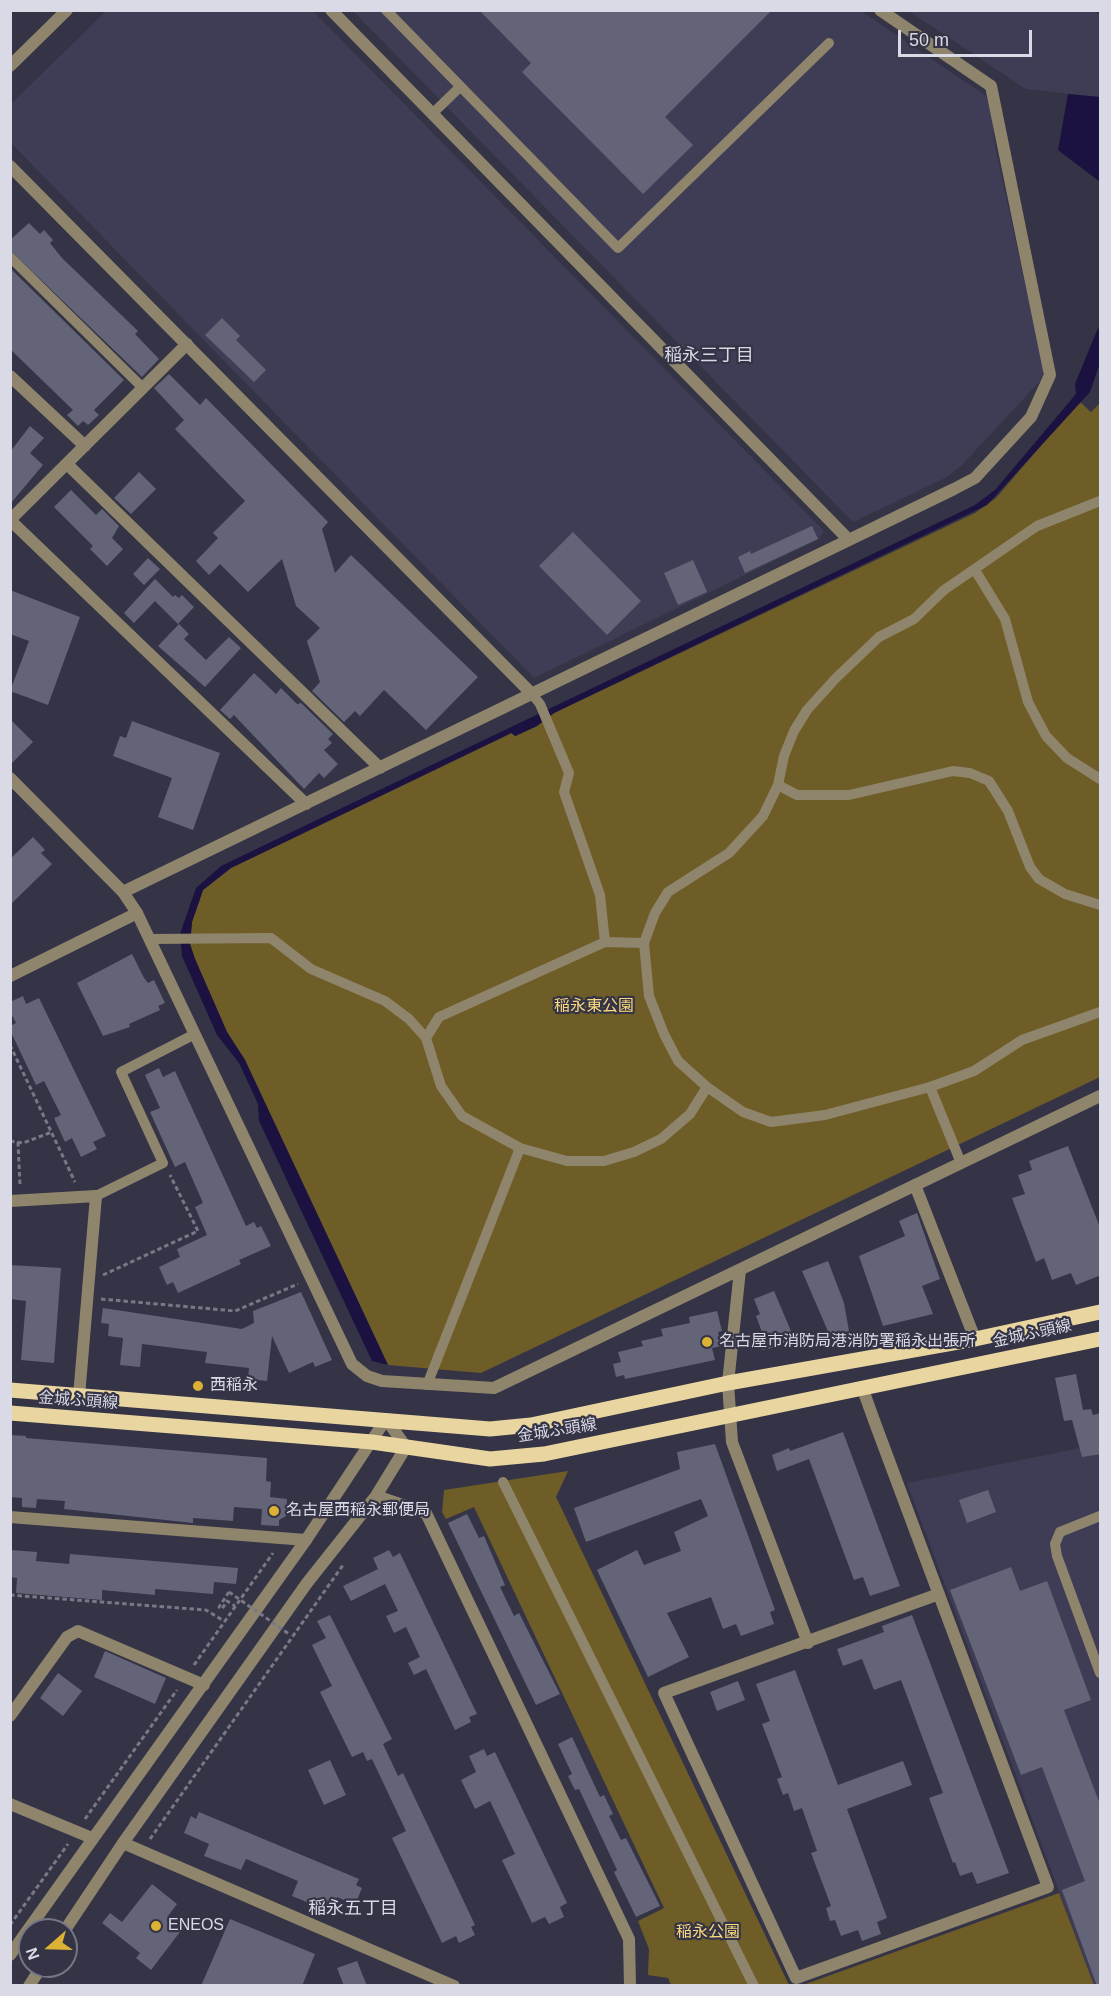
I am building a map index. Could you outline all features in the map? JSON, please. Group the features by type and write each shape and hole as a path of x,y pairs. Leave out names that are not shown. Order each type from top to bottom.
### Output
{"main road":[{"name":"金城ふ頭線","path":"10,1390 490,1429 531,1425 728,1383 975,1339 1101,1312"},
{"name":"金城ふ頭線","path":"10,1413 372,1442 490,1458 544,1454 1101,1339"}],"street":[{"path":"10,66 67,10"},
{"path":"332,10 849,540"},
{"path":"123,892 380,768 536,699 975,478 1031,417 1050,375 991,86 880,10"},
{"path":"10,166 536,699"},
{"path":"187,345 11,520 306,804"},
{"path":"10,376 85,446"},
{"path":"67,464 380,768"},
{"path":"10,778 123,892 137,913 352,1364 367,1376 381,1381 494,1388 1101,1096"},
{"path":"10,976 137,913"},
{"path":"915,1185 975,1339"},
{"path":"15,1200 96,1196 79,1396"},
{"path":"740,1270 728,1383 732,1442 808,1643"},
{"path":"862,1388 939,1594 1048,1887 796,1978 664,1693 939,1594"},
{"path":"10,1955 306,1540 386,1419 406,1447 376,1496 307,1583 123,1843 73,1918"},
{"path":"376,1496 426,1513 629,1939 630,1986"},
{"path":"10,1517 306,1540"},
{"path":"10,1716 67,1637 78,1631 204,1685"},
{"path":"10,1804 92,1838"},
{"path":"123,1843 454,1986"}],"lane":[{"path":"386,10 618,248 829,44"},
{"path":"432,114 460,87"},
{"path":"10,257 143,388"},
{"path":"1101,501 1037,526 944,590 914,619 879,637 836,678 807,710 794,731 784,756 778,785 764,816 729,853 668,892 656,912 644,943 649,996 678,1061 707,1087 743,1112 771,1122 825,1115 930,1087 974,1071 1022,1040 1101,1012"},
{"path":"975,570 1005,619 1028,702 1046,736 1067,758 1101,779"},
{"path":"536,699 569,773 564,792 600,895 605,942"},
{"path":"778,785 797,795 849,795 953,771 970,773 989,782 1008,811 1030,867 1039,879 1065,894 1101,905"},
{"path":"150,939 271,938 311,969 385,1001 409,1018 426,1038 441,1086 462,1116 520,1148 567,1161 604,1161 634,1152 660,1139 690,1113 707,1087"},
{"path":"426,1038 439,1017 605,942 644,943"},
{"path":"96,1196 163,1163 121,1072 195,1034"},
{"path":"930,1087 962,1163"},
{"path":"427,1385 520,1148"},
{"path":"503,1482 753,1986"},
{"path":"1101,1516 1060,1532 1055,1544 1057,1556 1101,1673"}],"path":[{"path":"10,1045 82,1197"},
{"path":"10,1141 23,1143 52,1132"},
{"path":"15,1200 18,1142"},
{"path":"88,1282 198,1231 163,1163"},
{"path":"87,1298 235,1311 311,1278"},
{"path":"10,1925 283,1539"},
{"path":"141,1851 348,1557"},
{"path":"235,1607 227,1601 222,1609 219,1607 229,1592 289,1635"},
{"path":"10,1595 206,1610 225,1622"}],"shaded area":[{"path":"106,11 313,11 824,531 819,539 534,678 11,143 10,105"},
{"path":"353,11 861,11 986,96 991,108 995,146 1044,371 1040,381 961,466 945,478 853,522"},
{"path":"909,11 1093,11 1100,16 1100,97 1026,89"},
{"path":"1068,94 1100,97 1100,182 1058,150"},
{"path":"1098,328 1100,331 1100,363 1090,392 987,505 554,713 537,726 515,736 511,733 231,868 203,890 192,922 190,944 195,959 227,1032 245,1060 388,1365 372,1361 259,1121 258,1104 239,1063 217,1035 182,956 180,934 196,888 221,866 975,505 995,490 1076,394 1075,384"},
{"path":"1100,1444 1100,1985 1094,1985 907,1483"}],"green space":[{"name":"稲永東公園","path":"1079,401 1091,412 1100,403 1100,1077 481,1373 388,1365 245,1060 227,1032 195,959 190,944 192,922 203,890 231,868 512,733 516,736 537,726 554,713 975,513 996,498"},
{"name":"稲永公園","path":"568,1471 556,1497 789,1985 671,1985 668,1978 648,1975 649,1949 638,1921 664,1908 474,1507 446,1519 442,1512 444,1490"},
{"path":"1059,1893 1094,1985 803,1985"}],"building":[{"path":"479,10 772,10 665,117 693,145 643,194 522,72 531,63"},
{"path":"29,223 40,234 44,230 53,240 50,243 62,258 138,331 135,334 159,359 142,377 10,250 10,240"},
{"path":"10,268 124,380 94,410 99,415 88,425 83,421 78,426 67,415 73,410 10,349"},
{"path":"222,318 240,336 236,340 266,370 254,382 205,335"},
{"path":"169,374 200,405 206,398 328,522 322,529 335,573 351,555 478,677 426,730 384,690 360,716 355,711 344,722 312,691 320,682 307,641 320,628 296,606 282,559 248,592 220,564 209,575 196,561 218,538 213,533 245,501 175,429 184,420 154,388"},
{"path":"30,426 44,438 30,453 43,465 10,504 10,452"},
{"path":"139,472 156,489 131,514 114,498"},
{"path":"71,490 96,515 102,509 119,526 112,538 123,549 107,566 90,549 93,546 54,507"},
{"path":"812,526 818,539 745,573 738,557 750,551 751,554"},
{"path":"573,532 641,601 607,635 539,566"},
{"path":"148,558 160,569 144,585 133,574"},
{"path":"693,560 707,592 678,605 664,573"},
{"path":"155,579 173,597 175,595 179,598 182,595 194,607 178,624 155,601 134,623 124,613"},
{"path":"10,590 80,617 48,705 10,691 29,641 10,634"},
{"path":"179,624 189,634 184,639 206,660 229,637 241,648 205,687 158,646"},
{"path":"254,673 276,694 281,688 297,704 301,703 333,734 328,739 332,743 324,750 338,764 324,778 319,773 304,789 234,715 230,719 220,710"},
{"path":"10,719 33,742 10,765"},
{"path":"132,721 220,753 193,830 158,817 172,778 113,756 120,736 126,738"},
{"path":"33,837 45,850 41,853 52,864 10,905 10,859"},
{"path":"132,954 148,983 154,980 165,1003 158,1006 160,1010 129,1024 130,1027 103,1036 77,983"},
{"path":"23,996 26,1004 39,998 106,1136 93,1142 97,1149 81,1157 72,1138 65,1142 54,1118 61,1115 44,1081 36,1085 10,1030 10,1026 16,1023 10,1011 10,1002"},
{"path":"159,1068 163,1077 175,1071 246,1226 254,1222 257,1228 261,1226 271,1246 239,1260 241,1264 178,1293 173,1282 167,1285 159,1267 180,1257 177,1249 207,1235 195,1207 203,1203 185,1162 175,1167 150,1112 160,1108 145,1075"},
{"path":"1068,1146 1101,1230 1101,1275 1076,1285 1071,1273 1052,1280 1044,1258 1036,1262 1012,1198 1025,1194 1018,1175 1032,1170 1029,1161"},
{"path":"917,1213 940,1279 922,1286 933,1314 883,1326 859,1256 905,1236 899,1221"},
{"path":"828,1261 844,1303 849,1331 830,1336 802,1271"},
{"path":"10,1265 61,1268 54,1363 21,1360 26,1301 10,1299"},
{"path":"774,1291 796,1343 762,1350 750,1337 762,1332 756,1316 760,1314 754,1299"},
{"path":"301,1292 332,1360 315,1367 313,1362 289,1373 272,1336 267,1381 248,1379 249,1368 205,1363 207,1352 142,1344 140,1367 120,1365 123,1338 108,1336 109,1324 101,1323 103,1308 242,1329 254,1323 253,1311"},
{"path":"717,1311 722,1331 718,1332 721,1346 712,1348 715,1360 625,1379 624,1375 616,1377 613,1364 621,1362 618,1352 643,1346 641,1341 663,1336 661,1329 690,1323 689,1317"},
{"path":"1076,1374 1083,1410 1091,1409 1093,1415 1101,1413 1101,1454 1082,1457 1072,1420 1064,1421 1055,1378"},
{"path":"843,1432 900,1586 870,1596 863,1577 854,1580 809,1459 777,1471 772,1455"},
{"path":"10,1435 267,1458 266,1481 271,1482 270,1497 287,1499 286,1516 279,1520 279,1526 261,1525 262,1509 234,1507 233,1521 193,1518 193,1523 64,1509 65,1501 37,1499 36,1508 22,1507 22,1498 10,1497"},
{"path":"715,1444 775,1610 770,1612 774,1624 741,1636 736,1624 723,1629 711,1597 667,1613 689,1657 648,1677 597,1570 637,1550 644,1565 681,1551 674,1532 708,1516 701,1499 586,1542 574,1508 680,1469 677,1452"},
{"path":"988,1490 996,1512 967,1523 959,1500"},
{"path":"467,1514 479,1538 484,1536 505,1585 500,1587 514,1616 519,1613 560,1694 536,1705 448,1523"},
{"path":"10,1550 37,1552 36,1561 69,1564 70,1554 238,1568 236,1584 214,1582 213,1594 155,1589 155,1595 102,1590 102,1600 16,1593 17,1578 10,1577"},
{"path":"389,1550 393,1557 400,1553 477,1714 469,1717 471,1722 455,1730 426,1669 414,1675 408,1663 420,1657 406,1627 394,1633 386,1616 398,1611 385,1584 351,1601 343,1586 378,1569 373,1558"},
{"path":"1011,1567 1020,1591 1047,1581 1091,1700 1064,1710 1101,1807 1101,1986 1097,1986 1062,1890 1085,1881 1042,1767 1021,1775 950,1590"},
{"path":"330,1615 392,1739 383,1744 398,1776 403,1773 475,1925 471,1927 475,1935 459,1943 456,1936 442,1943 392,1838 406,1831 372,1759 367,1761 363,1752 352,1757 320,1692 332,1686 312,1645 326,1638 317,1621"},
{"path":"912,1615 1009,1873 977,1884 972,1872 960,1876 955,1862 953,1863 929,1798 943,1793 901,1680 874,1690 862,1659 843,1666 837,1649 884,1632 882,1626"},
{"path":"105,1651 166,1678 155,1704 94,1677"},
{"path":"795,1670 838,1785 903,1761 912,1785 847,1809 887,1918 877,1922 881,1934 862,1941 858,1930 841,1936 835,1920 830,1921 826,1908 831,1906 811,1853 817,1851 802,1808 794,1811 788,1793 783,1795 777,1779 782,1777 762,1724 770,1721 756,1684"},
{"path":"58,1673 82,1691 63,1716 40,1698"},
{"path":"738,1681 745,1700 717,1711 710,1692"},
{"path":"572,1737 600,1797 604,1795 613,1814 609,1816 621,1840 626,1838 660,1906 636,1917 579,1789 575,1790 568,1776 572,1774 558,1744"},
{"path":"484,1749 487,1756 495,1752 567,1903 560,1907 564,1917 549,1924 545,1917 532,1923 502,1860 515,1854 490,1801 475,1809 461,1780 476,1772 469,1756"},
{"path":"330,1760 346,1795 324,1805 308,1770"},
{"path":"199,1812 359,1879 356,1885 362,1888 355,1905 337,1897 331,1912 292,1896 298,1881 246,1859 241,1870 204,1856 209,1844 184,1833 191,1816 196,1819"},
{"path":"152,1884 177,1904 168,1916 183,1928 151,1970 136,1958 140,1953 102,1923 110,1913 122,1922"},
{"path":"230,1919 315,1954 302,1986 201,1986"},
{"path":"357,1961 367,1986 344,1986 337,1968"}],"place":[{"name":"名古屋市消防局港消防署稲永出張所","path":"707,1342"},
{"name":"西稲永","path":"198,1386"},
{"name":"名古屋西稲永郵便局","path":"274,1511"},
{"name":"ENEOS","path":"156,1926"}],"district":[{"name":"稲永三丁目","path":"709,356"},
{"name":"稲永五丁目","path":"353,1909"}]}
